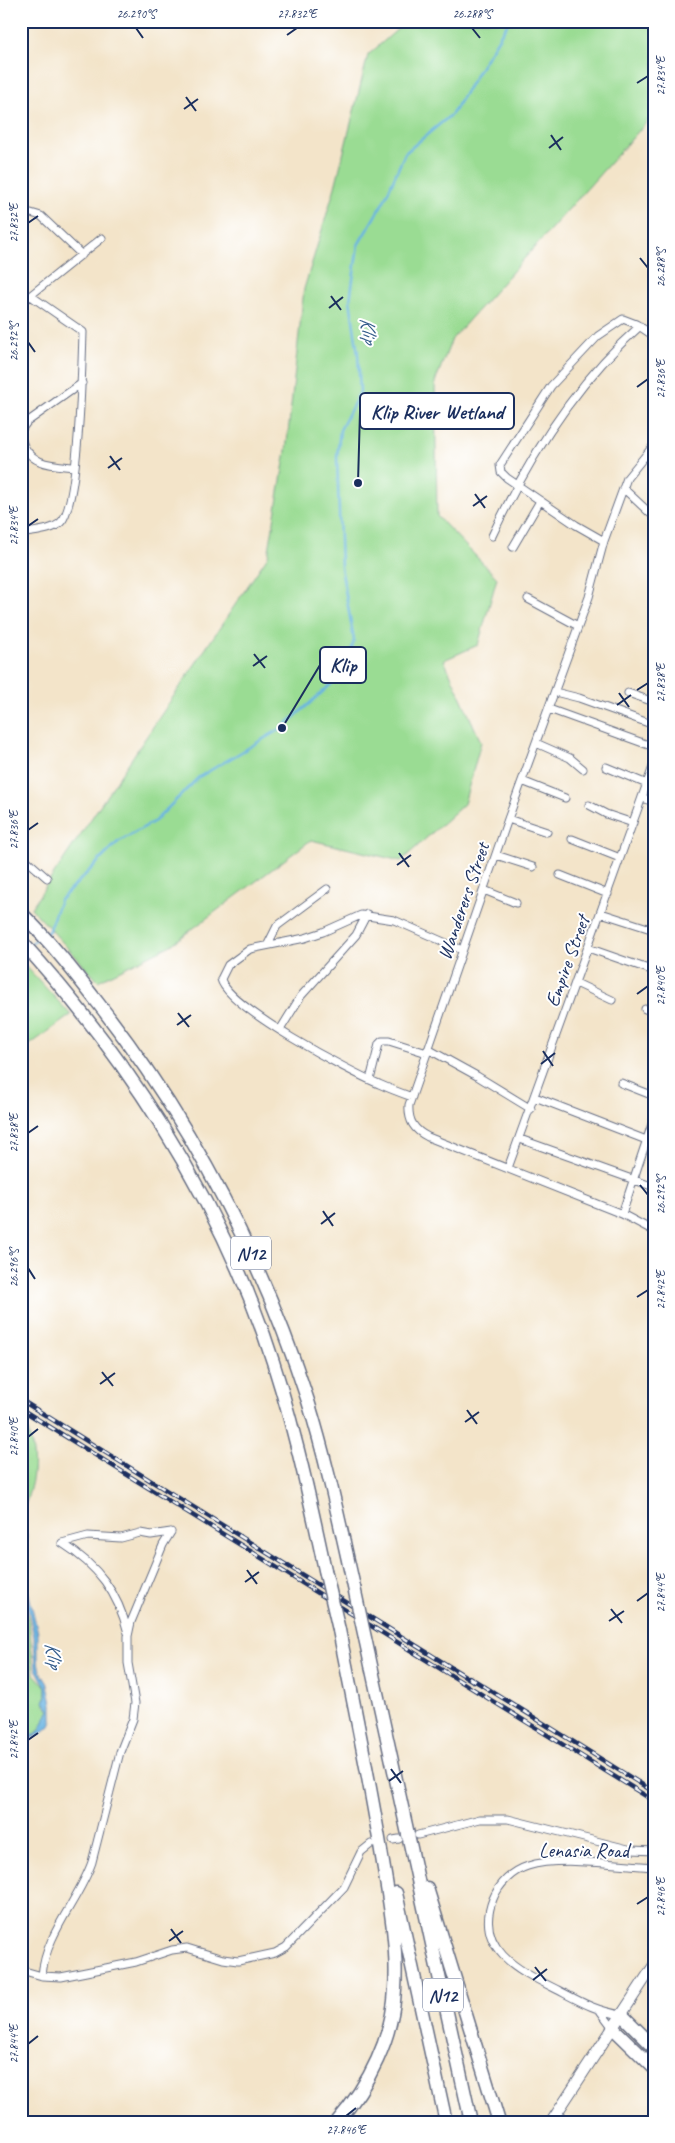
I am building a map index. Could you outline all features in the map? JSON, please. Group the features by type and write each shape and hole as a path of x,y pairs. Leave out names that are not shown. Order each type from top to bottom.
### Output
{"highway":[{"name":"N12","path":"21,913 64,959 120,1030 169,1101 219,1186 276,1313 308,1403 327,1470 471,2122"},
{"name":"N12","path":"22,941 102,1038 150,1108 195,1184 235,1262 264,1335 287,1405 307,1485 368,1774 380,1819 446,2122"},
{"path":"337,2122 351,2106 370,2076 391,2018 395,1989 391,1911 368,1774"},
{"path":"396,1778 499,2122"},
{"path":"622,2014 654,2047"},
{"path":"613,2028 654,2068"}],"main road":[{"path":"551,2122 654,1965"}],"street":[{"path":"21,215 31,213 41,216 82,255"},
{"path":"21,303 102,238"},
{"path":"21,534 56,526 65,518 69,508 82,383 84,332 31,296"},
{"path":"604,541 576,525 517,485 501,472 500,465 551,386 598,336 615,322 625,319 640,326 654,336"},
{"path":"492,536 517,485 571,401 603,363 640,326"},
{"path":"21,430 27,422 82,383"},
{"path":"21,438 29,455 38,462 74,467"},
{"name":"Wanderers Street","path":"654,445 631,470 623,488 604,541 589,597 508,819 409,1105 409,1118 421,1133 622,1214 654,1231"},
{"path":"623,488 653,516"},
{"path":"513,547 540,501"},
{"path":"528,599 578,626"},
{"path":"555,692 579,698 654,725"},
{"path":"628,693 654,702"},
{"path":"549,709 654,747"},
{"path":"536,743 570,758 583,769"},
{"name":"Empire Street","path":"508,1168 520,1140 654,764"},
{"path":"606,767 647,784"},
{"path":"522,781 565,798"},
{"path":"642,797 654,803"},
{"path":"589,805 606,814 633,823"},
{"path":"508,819 547,832"},
{"path":"572,839 620,858"},
{"path":"496,854 533,867"},
{"path":"21,855 47,878"},
{"path":"560,875 608,894"},
{"path":"268,944 277,926 326,889"},
{"path":"484,890 516,904"},
{"path":"601,913 654,930"},
{"path":"280,1030 301,996 356,935 367,914"},
{"path":"412,1097 370,1080 327,1058 280,1030 228,992 221,979 228,966 250,949 305,938 367,914 408,925 462,950"},
{"path":"588,948 654,970"},
{"path":"576,984 612,1000"},
{"path":"645,1009 654,1012"},
{"path":"370,1080 379,1044 382,1041 389,1041 428,1051 477,1076 531,1109"},
{"path":"621,1084 654,1096"},
{"path":"535,1097 654,1143"},
{"path":"622,1214 654,1118"},
{"path":"520,1140 654,1187"},
{"path":"42,1976 46,1950 71,1903 87,1878 104,1822 120,1752 133,1718 135,1703 128,1663 128,1636 124,1617 111,1588 87,1563 62,1543 88,1536 121,1538 140,1533 151,1535 171,1532 163,1545 138,1605 128,1636"},
{"path":"418,1835 480,1820 508,1819 632,1850 654,1851"},
{"path":"21,1970 42,1976 86,1973 153,1958 172,1950 187,1948 223,1959 238,1961 275,1953 286,1947 344,1887 361,1852 370,1844"},
{"name":"Lenasia Road","path":"622,2014 601,2012 519,1970 506,1960 497,1948 490,1928 492,1901 507,1878 518,1870 534,1864 575,1863 654,1867"},
{"name":"Lenasia Road","path":"601,2012 613,2028"}],"green space":[{"path":"407,21 654,21 654,114 452,339 435,382 437,516 497,578 478,645 444,660 481,742 464,804 401,861 311,840 171,945 98,981 31,908 268,556 286,451 304,289 335,187 368,55"},
{"path":"21,961 71,1015 21,1051"},
{"path":"21,1424 27,1428 31,1440 34,1463 29,1494 21,1517"},
{"path":"21,1585 29,1623 34,1674 46,1687 45,1706 50,1710 39,1731 25,1736 21,1731"}],"water":[{"path":"21,1522 27,1535 25,1578 38,1633 40,1671 48,1684 52,1704 52,1721 50,1726 34,1738 21,1741 21,1736 35,1735 39,1731 50,1710 44,1702 46,1687 36,1669 34,1637 21,1573"}],"waterway":[{"name":"Klip","path":"45,934 48,932 60,900 118,842 155,821 199,777 282,728 346,671 354,640 341,567 337,457 340,430 360,392 358,354 350,300 358,245 384,201 405,153 452,114 509,21"},
{"name":"Klip","path":"29,945 39,938"}],"railway":[{"path":"21,1400 473,1681"},
{"path":"21,1409 654,1801"},
{"path":"469,1677 654,1792"}],"place":[{"name":"Klip River Wetland","path":"358,483"},
{"name":"Klip","path":"282,728"}]}
